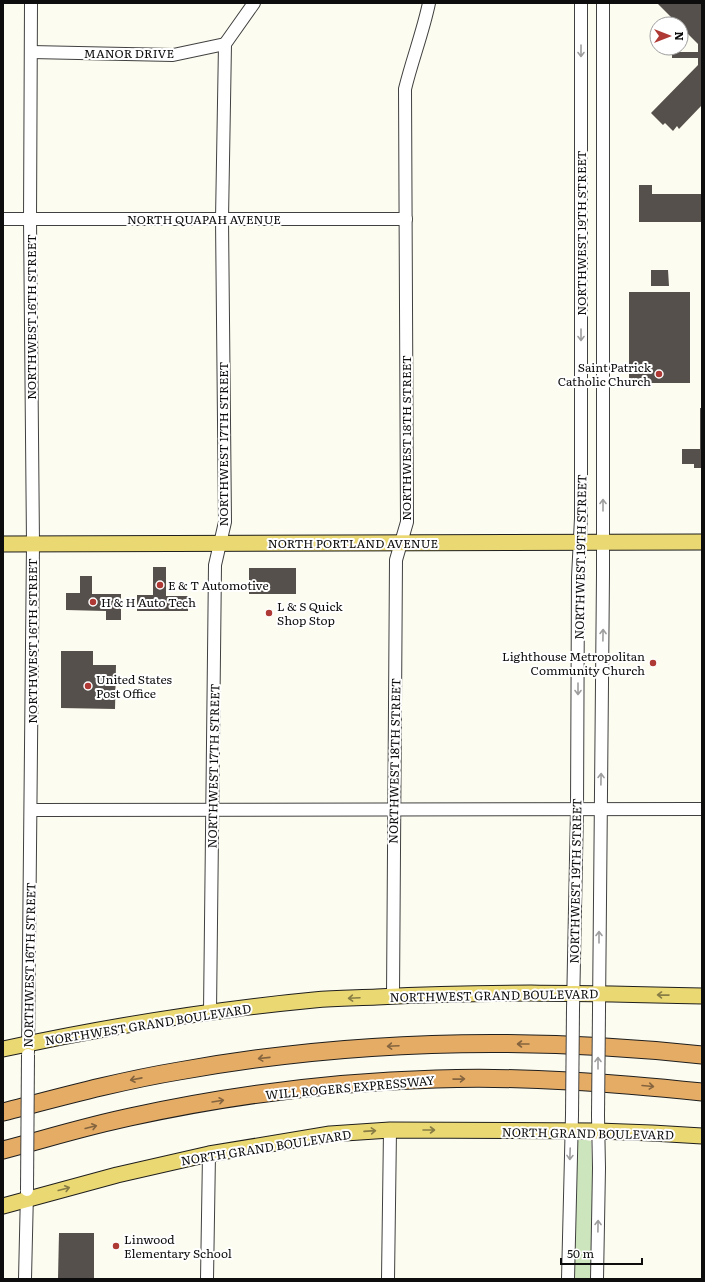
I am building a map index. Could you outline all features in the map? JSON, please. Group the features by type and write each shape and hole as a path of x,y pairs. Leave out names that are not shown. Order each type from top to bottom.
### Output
{"highway":[{"path":"3,1112 99,1087 178,1071 252,1059 371,1047 436,1044 562,1044 702,1055"},
{"name":"WILL ROGERS EXPRESSWAY","path":"3,1150 129,1117 196,1104 265,1094 371,1083 436,1079 558,1080 609,1083 702,1092"}],"main road":[{"name":"NORTH PORTLAND AVENUE","path":"3,544 702,542"},
{"name":"NORTHWEST GRAND BOULEVARD","path":"3,1049 28,1049 210,1012 315,1000 444,993 599,993 702,996"},
{"name":"NORTH GRAND BOULEVARD","path":"3,1206 27,1194 209,1154 330,1134 390,1130 571,1131 598,1124 652,1132 702,1136"}],"street":[{"name":"NORTHWEST 16TH STREET","path":"25,1279 33,544 30,220 32,52 31,3"},
{"path":"225,44 254,3"},
{"name":"NORTHWEST 18TH STREET","path":"393,996 396,560 407,522 405,90 411,63 425,21 429,3"},
{"name":"NORTHWEST 19TH STREET","path":"568,1279 577,809 578,576 581,518 581,3"},
{"name":"NORTHWEST 19TH STREET","path":"597,1279 603,542 603,3"},
{"name":"MANOR DRIVE","path":"32,52 173,55 225,44"},
{"name":"NORTHWEST 17TH STREET","path":"210,1012 215,565 225,522 222,220 225,44"},
{"name":"NORTH QUAPAH AVENUE","path":"3,219 406,220"},
{"path":"31,810 702,809"},
{"path":"388,1279 390,1130"},
{"path":"207,1279 209,1154"}],"green space":[{"path":"580,1139 591,1141 593,1193 592,1279 573,1279 574,1194 578,1141"}],"building":[{"path":"657,3 702,4 702,105 679,129 677,126 673,131 665,123 663,125 651,113 698,65 698,58 672,58 672,56 689,56 689,52 698,52 698,44 689,35 689,16 670,16"},
{"path":"639,185 652,185 652,194 702,194 702,222 639,222"},
{"path":"651,270 668,270 669,286 651,286"},
{"path":"629,292 690,292 690,383 629,383"},
{"path":"700,408 702,408 702,468 694,468 694,464 682,464 682,449 700,449"},
{"path":"153,567 166,567 166,596 188,596 188,611 137,611 137,595 153,595"},
{"path":"249,568 296,568 296,594 249,594"},
{"name":"H & H Auto Tech","path":"80,576 92,576 92,594 121,594 121,620 106,620 106,611 66,610 66,593 80,593"},
{"name":"United States Post Office","path":"61,651 93,651 93,665 116,665 115,709 61,708"},
{"path":"59,1233 94,1233 94,1279 58,1279"}],"place":[{"name":"Saint Patrick Catholic Church","path":"659,374"},
{"name":"E & T Automotive","path":"160,585"},
{"name":"H & H Auto Tech","path":"93,602"},
{"name":"L & S Quick Shop Stop","path":"269,613"},
{"name":"Lighthouse Metropolitan Community Church","path":"653,663"},
{"name":"United States Post Office","path":"88,686"},
{"name":"Linwood Elementary School","path":"116,1246"}]}
